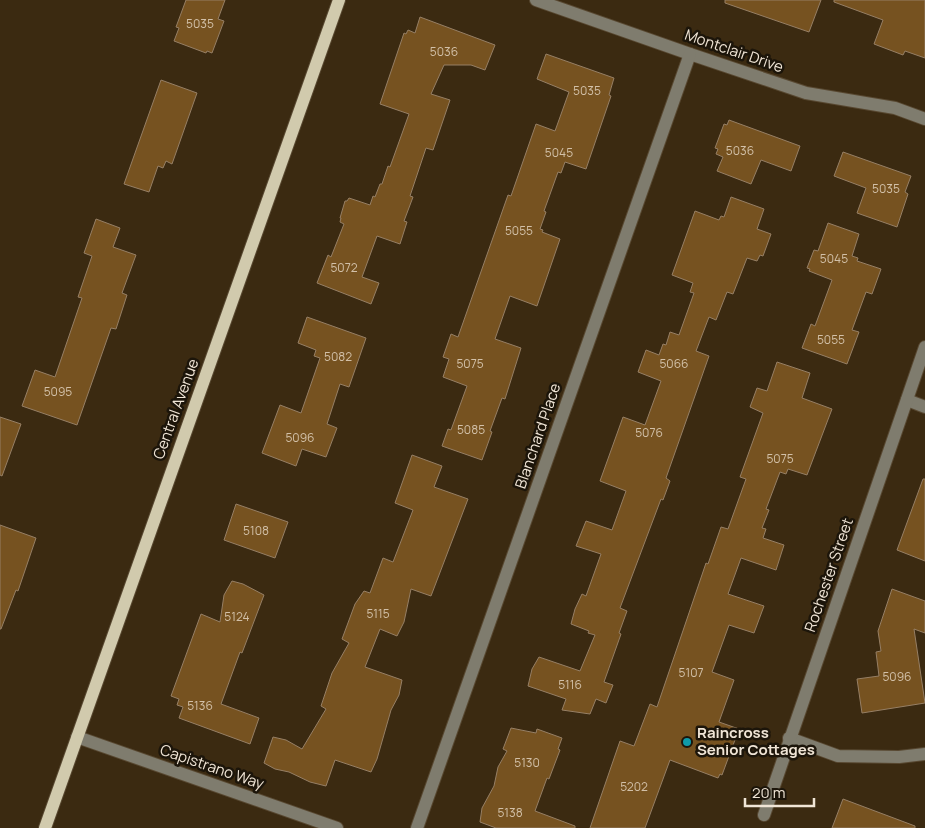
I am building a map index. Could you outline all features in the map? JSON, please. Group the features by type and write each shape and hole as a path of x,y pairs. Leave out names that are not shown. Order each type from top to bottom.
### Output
{"main road":[{"name":"Central Avenue","path":"45,828 339,0"}],"street":[{"name":"Montclair Drive","path":"536,0 806,93 895,108 925,118"},
{"name":"Blanchard Place","path":"416,828 690,54"},
{"name":"Rochester Street","path":"764,815 925,347"},
{"path":"907,400 925,407"},
{"name":"Capistrano Way","path":"77,737 337,828"},
{"path":"789,738 838,756 898,758 925,754"}],"building":[{"path":"186,0 225,0 218,19 224,21 212,53 207,51 206,53 174,41 179,28 176,27"},
{"path":"725,0 821,0 809,32 725,3"},
{"path":"834,0 925,0 925,58 905,51 903,55 874,44 883,20 834,2"},
{"path":"420,17 495,45 485,70 471,65 444,65 431,94 450,100 433,150 426,148 410,196 413,197 404,221 407,222 400,244 377,236 362,277 379,283 371,304 317,283 328,255 331,257 344,224 340,222 340,218 345,201 349,198 370,205 373,196 375,197 380,184 382,184 388,166 390,167 409,114 380,104 404,33 406,34 408,30 415,33"},
{"path":"546,54 614,78 609,95 611,96 586,169 565,162 561,173 558,172 544,211 546,212 540,229 543,230 542,232 560,239 537,306 510,296 495,339 521,348 505,399 502,398 490,431 492,432 482,460 442,446 448,429 451,430 467,386 443,377 449,359 443,357 451,334 458,337 508,195 511,196 536,124 555,131 569,92 537,79"},
{"path":"161,80 197,93 172,164 166,161 163,168 158,166 149,192 124,184"},
{"path":"729,120 800,146 791,171 761,160 751,184 717,171 723,157 716,154 718,149 715,148 724,124 727,125"},
{"path":"843,152 911,176 905,192 908,194 897,227 857,213 866,188 834,176"},
{"path":"731,197 764,209 757,229 771,234 763,256 760,255 757,261 747,258 733,294 727,292 716,320 709,317 696,351 709,356 666,478 670,481 663,500 661,499 620,608 627,611 604,682 613,685 606,703 596,699 590,714 562,710 566,699 528,686 532,669 539,657 580,671 595,635 571,624 582,594 586,596 601,554 576,546 586,521 612,530 626,491 600,481 623,417 645,425 661,381 638,372 646,350 659,355 663,344 666,345 670,332 679,335 694,293 690,292 693,283 672,275 695,211 719,220 721,216 724,217"},
{"path":"96,219 120,228 113,247 136,255 122,293 127,295 116,329 111,328 77,425 22,406 35,370 55,377 82,298 78,297 92,256 84,253"},
{"path":"828,223 859,234 852,256 858,258 857,261 881,269 872,294 866,292 852,330 859,332 847,364 802,348 811,324 815,326 832,280 809,271 810,269 807,268 814,250 818,251"},
{"path":"307,317 366,338 349,387 340,384 327,424 337,428 326,457 302,449 296,466 262,453 280,405 301,413 320,358 314,356 316,350 298,343"},
{"path":"777,362 810,373 802,398 832,409 807,475 788,469 786,474 780,472 766,509 769,510 762,528 766,529 763,538 784,545 776,570 741,558 728,594 764,606 754,633 729,625 712,672 734,680 719,722 739,729 722,775 720,774 718,778 670,760 645,828 590,828 620,741 634,746 650,704 657,707 706,563 708,564 721,527 728,529 746,479 740,477 763,413 750,407 757,388 767,391"},
{"path":"0,417 21,424 2,476 0,475"},
{"path":"412,455 442,466 434,487 468,499 431,596 411,589 404,622 397,636 380,629 365,667 402,680 399,695 391,710 377,759 371,772 335,760 326,786 310,782 289,772 275,769 264,763 273,737 286,740 302,749 326,709 321,706 332,673 349,643 342,639 355,604 364,591 370,593 383,558 393,562 413,510 395,503"},
{"path":"923,479 925,479 925,561 897,550"},
{"path":"236,504 288,522 275,558 224,540"},
{"path":"0,525 36,538 18,591 16,590 1,629 0,629"},
{"path":"232,581 243,584 264,595 221,704 259,718 250,744 179,718 183,707 177,705 179,699 171,696 201,614 220,622 224,595"},
{"path":"892,589 925,601 925,633 914,629 925,703 862,713 857,679 879,676 876,652 881,651 878,631"},
{"path":"511,728 536,733 537,729 562,738 558,749 560,750 535,811 575,826 575,828 496,828 480,822 482,808 494,786 498,767 507,751 503,749"},
{"path":"843,799 915,826 915,828 832,828"}],"place":[{"name":"Raincross Senior Cottages","path":"687,742"}]}
